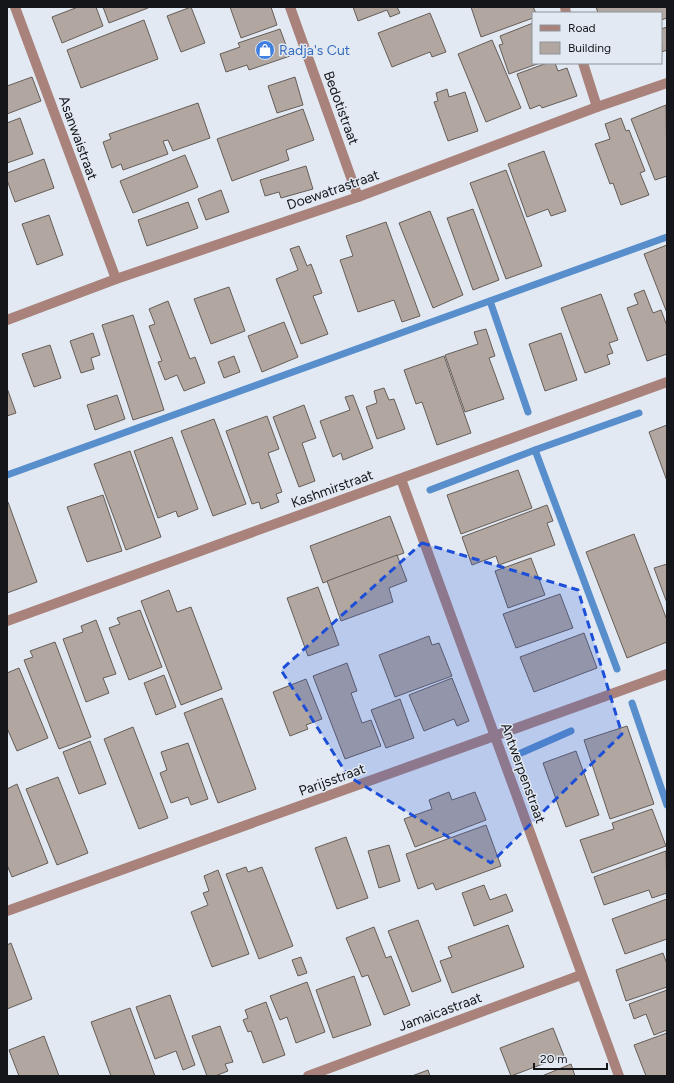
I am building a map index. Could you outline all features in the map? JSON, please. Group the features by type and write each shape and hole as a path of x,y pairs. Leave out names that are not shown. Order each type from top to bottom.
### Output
{"street":[{"name":"Asanwaistraat","path":"15,7 116,279"},
{"name":"Bedotistraat","path":"290,7 358,197"},
{"path":"583,64 597,108"},
{"name":"Doewatrastraat","path":"7,320 116,279 358,197 667,83"},
{"name":"Kashmirstraat","path":"7,621 667,382"},
{"name":"Antwerpenstraat","path":"400,479 618,1076"},
{"name":"Parijsstraat","path":"7,911 667,674"},
{"name":"Jamaicastraat","path":"308,1076 581,975"}],"highlighted area":[{"path":"422,543 578,590 622,734 491,863 348,776 281,670"}],"building":[{"path":"78,7 96,7 103,26 62,43 52,17"},
{"path":"103,7 147,7 148,8 109,23"},
{"path":"191,7 205,43 181,52 167,16"},
{"path":"230,7 271,7 277,25 241,38"},
{"path":"353,7 397,7 400,13 390,17 387,10 358,21"},
{"path":"471,7 533,7 536,12 532,12 532,18 481,37"},
{"path":"596,7 667,7 667,18 662,20 662,12 598,12"},
{"path":"430,13 446,52 432,57 430,52 392,67 378,33"},
{"path":"144,20 158,59 81,88 67,50"},
{"path":"532,23 532,64 537,64 509,74 499,45 503,44 500,36"},
{"path":"667,27 667,50 662,52 662,29"},
{"path":"280,29 290,56 249,70 247,65 226,72 220,54 240,47 238,43"},
{"path":"492,40 521,108 486,122 458,54"},
{"path":"544,64 555,64 558,71 567,68 577,96 542,108 540,105 530,109 517,74"},
{"path":"32,77 41,101 7,114 7,86"},
{"path":"295,77 303,105 277,113 268,86"},
{"path":"447,89 449,97 465,92 478,131 448,141 434,102 438,101 436,93"},
{"path":"198,103 210,138 173,151 168,140 163,141 168,154 123,170 121,164 112,168 103,142 111,139 109,134"},
{"path":"666,105 667,176 655,180 631,119"},
{"path":"303,109 314,140 286,150 289,160 232,181 217,139"},
{"path":"20,118 33,154 7,163 7,123"},
{"path":"621,118 626,131 629,130 645,171 640,173 649,195 621,205 613,183 610,184 595,144 610,139 605,124"},
{"path":"544,151 566,211 551,216 548,209 527,217 508,164"},
{"path":"185,155 198,187 133,213 120,181"},
{"path":"44,159 54,188 15,202 7,180 7,173"},
{"path":"306,166 313,189 281,198 279,192 265,196 260,180"},
{"path":"506,170 542,266 506,279 470,183"},
{"path":"221,190 229,212 206,220 198,199"},
{"path":"188,202 198,228 147,246 138,220"},
{"path":"473,209 499,280 473,290 447,218"},
{"path":"430,211 463,295 433,308 399,223"},
{"path":"49,215 63,255 37,265 22,224"},
{"path":"386,222 420,316 402,322 394,300 358,312 340,260 353,256 346,236"},
{"path":"667,245 667,313 644,254"},
{"path":"299,246 307,266 311,264 322,293 313,296 328,334 301,344 276,279 298,270 290,249"},
{"path":"229,287 245,331 211,344 194,299"},
{"path":"644,290 653,313 661,310 667,326 667,354 647,361 627,308 638,304 634,294"},
{"path":"601,294 618,340 609,343 613,353 607,355 610,364 585,373 561,308"},
{"path":"168,301 190,359 195,357 205,383 184,391 177,375 165,380 158,362 162,361 149,326 155,324 149,309"},
{"path":"133,315 164,410 133,420 102,325"},
{"path":"284,322 298,357 262,372 248,336"},
{"path":"486,329 495,356 489,358 504,399 465,412 445,355 478,344 474,332"},
{"path":"93,333 100,355 91,358 94,369 81,373 70,341"},
{"path":"561,333 577,380 545,391 529,344"},
{"path":"50,345 61,378 34,387 22,354"},
{"path":"234,356 240,372 224,378 218,362"},
{"path":"444,356 471,433 437,445 422,402 416,404 404,370"},
{"path":"7,388 16,413 7,416"},
{"path":"384,388 389,400 394,399 405,429 377,439 366,407 377,403 374,391"},
{"path":"117,395 125,419 95,430 87,405"},
{"path":"353,395 373,448 343,460 341,453 333,457 320,421 350,410 345,397"},
{"path":"304,405 316,438 302,443 315,481 299,487 273,417"},
{"path":"267,416 279,449 268,453 282,492 276,494 279,502 261,509 259,502 252,504 226,431"},
{"path":"214,419 246,504 213,516 181,431"},
{"path":"667,425 667,481 649,432"},
{"path":"172,437 198,509 178,517 176,511 158,518 134,451"},
{"path":"130,451 161,537 126,550 94,464"},
{"path":"518,470 532,508 461,534 447,495"},
{"path":"103,495 122,551 87,562 67,507"},
{"path":"8,502 37,582 7,593 7,503"},
{"path":"547,505 553,521 547,523 555,545 499,565 496,556 472,565 462,537"},
{"path":"390,516 404,553 323,583 310,546"},
{"path":"634,534 667,620 667,642 627,658 586,552"},
{"path":"397,555 407,581 389,588 393,602 341,621 327,581"},
{"path":"531,558 545,595 508,608 495,571"},
{"path":"667,564 667,603 654,568"},
{"path":"318,587 339,645 308,656 287,598"},
{"path":"169,590 177,612 191,607 222,689 181,705 141,601"},
{"path":"560,594 573,628 516,648 503,614"},
{"path":"140,610 162,667 129,680 109,628 120,624 117,618"},
{"path":"96,620 116,674 103,678 109,693 86,702 63,639 83,632 81,626"},
{"path":"584,633 597,668 534,692 520,657"},
{"path":"429,636 432,645 439,643 452,676 395,697 379,655"},
{"path":"55,642 91,737 59,749 24,660 33,657 30,651"},
{"path":"347,663 357,691 351,693 362,723 371,720 381,746 345,759 313,676"},
{"path":"19,668 48,738 17,751 7,728 7,673"},
{"path":"164,675 176,707 156,715 144,683"},
{"path":"452,678 469,721 457,726 454,719 424,731 409,695"},
{"path":"306,679 322,719 306,725 308,729 290,736 273,692"},
{"path":"222,698 256,789 218,803 184,713"},
{"path":"400,699 414,738 386,748 371,710"},
{"path":"627,726 654,804 610,819 584,740"},
{"path":"133,727 168,818 139,829 104,739"},
{"path":"90,741 106,784 79,794 63,752"},
{"path":"188,743 208,799 191,805 188,797 171,803 160,773 167,770 161,752"},
{"path":"576,751 599,815 566,827 543,763"},
{"path":"58,777 88,853 57,865 26,789"},
{"path":"17,784 48,863 12,877 7,865 7,789"},
{"path":"449,792 452,800 475,792 486,820 415,847 404,819 432,809 429,800"},
{"path":"652,809 666,846 592,873 580,840 614,829 612,823"},
{"path":"486,825 501,866 436,890 433,883 418,889 406,854"},
{"path":"346,837 368,898 337,909 315,848"},
{"path":"389,845 400,881 379,888 368,851"},
{"path":"666,851 667,893 652,898 649,890 604,905 594,877"},
{"path":"246,867 248,872 262,867 293,946 259,959 226,874"},
{"path":"218,870 249,954 212,967 191,912 208,905 203,893 209,891 204,876"},
{"path":"484,885 490,900 506,894 513,911 474,926 462,893"},
{"path":"667,899 667,939 625,954 612,919"},
{"path":"418,920 441,981 412,992 388,931"},
{"path":"508,925 524,967 452,993 440,961 452,957 448,947"},
{"path":"374,927 386,958 391,956 410,1005 384,1015 368,975 362,977 346,938"},
{"path":"11,943 32,999 7,1009 7,945"},
{"path":"663,953 667,964 667,987 626,1001 616,970"},
{"path":"301,957 307,973 298,976 292,960"},
{"path":"354,976 371,1025 333,1038 316,990"},
{"path":"307,982 325,1032 296,1043 287,1017 280,1020 270,996"},
{"path":"667,990 667,1030 654,1035 646,1014 634,1019 629,1004"},
{"path":"170,995 195,1065 183,1070 176,1051 155,1059 136,1007"},
{"path":"266,1002 285,1055 263,1063 251,1031 248,1032 243,1020 248,1018 245,1010"},
{"path":"130,1008 155,1076 111,1076 91,1022"},
{"path":"220,1026 233,1062 225,1064 228,1071 215,1076 207,1076 192,1036"},
{"path":"553,1028 564,1056 511,1076 500,1048"},
{"path":"667,1033 667,1076 646,1076 634,1045"},
{"path":"44,1036 59,1076 19,1076 9,1050"},
{"path":"571,1064 575,1076 542,1076"},
{"path":"428,1070 430,1076 412,1076"}],"waterway":[{"path":"7,475 667,237"},
{"path":"490,301 528,412"},
{"path":"430,490 535,450 639,413"},
{"path":"535,450 617,669"},
{"path":"632,703 667,805"},
{"path":"521,753 571,731"}],"place":[{"name":"Radja's Cut","path":"265,50"}]}
